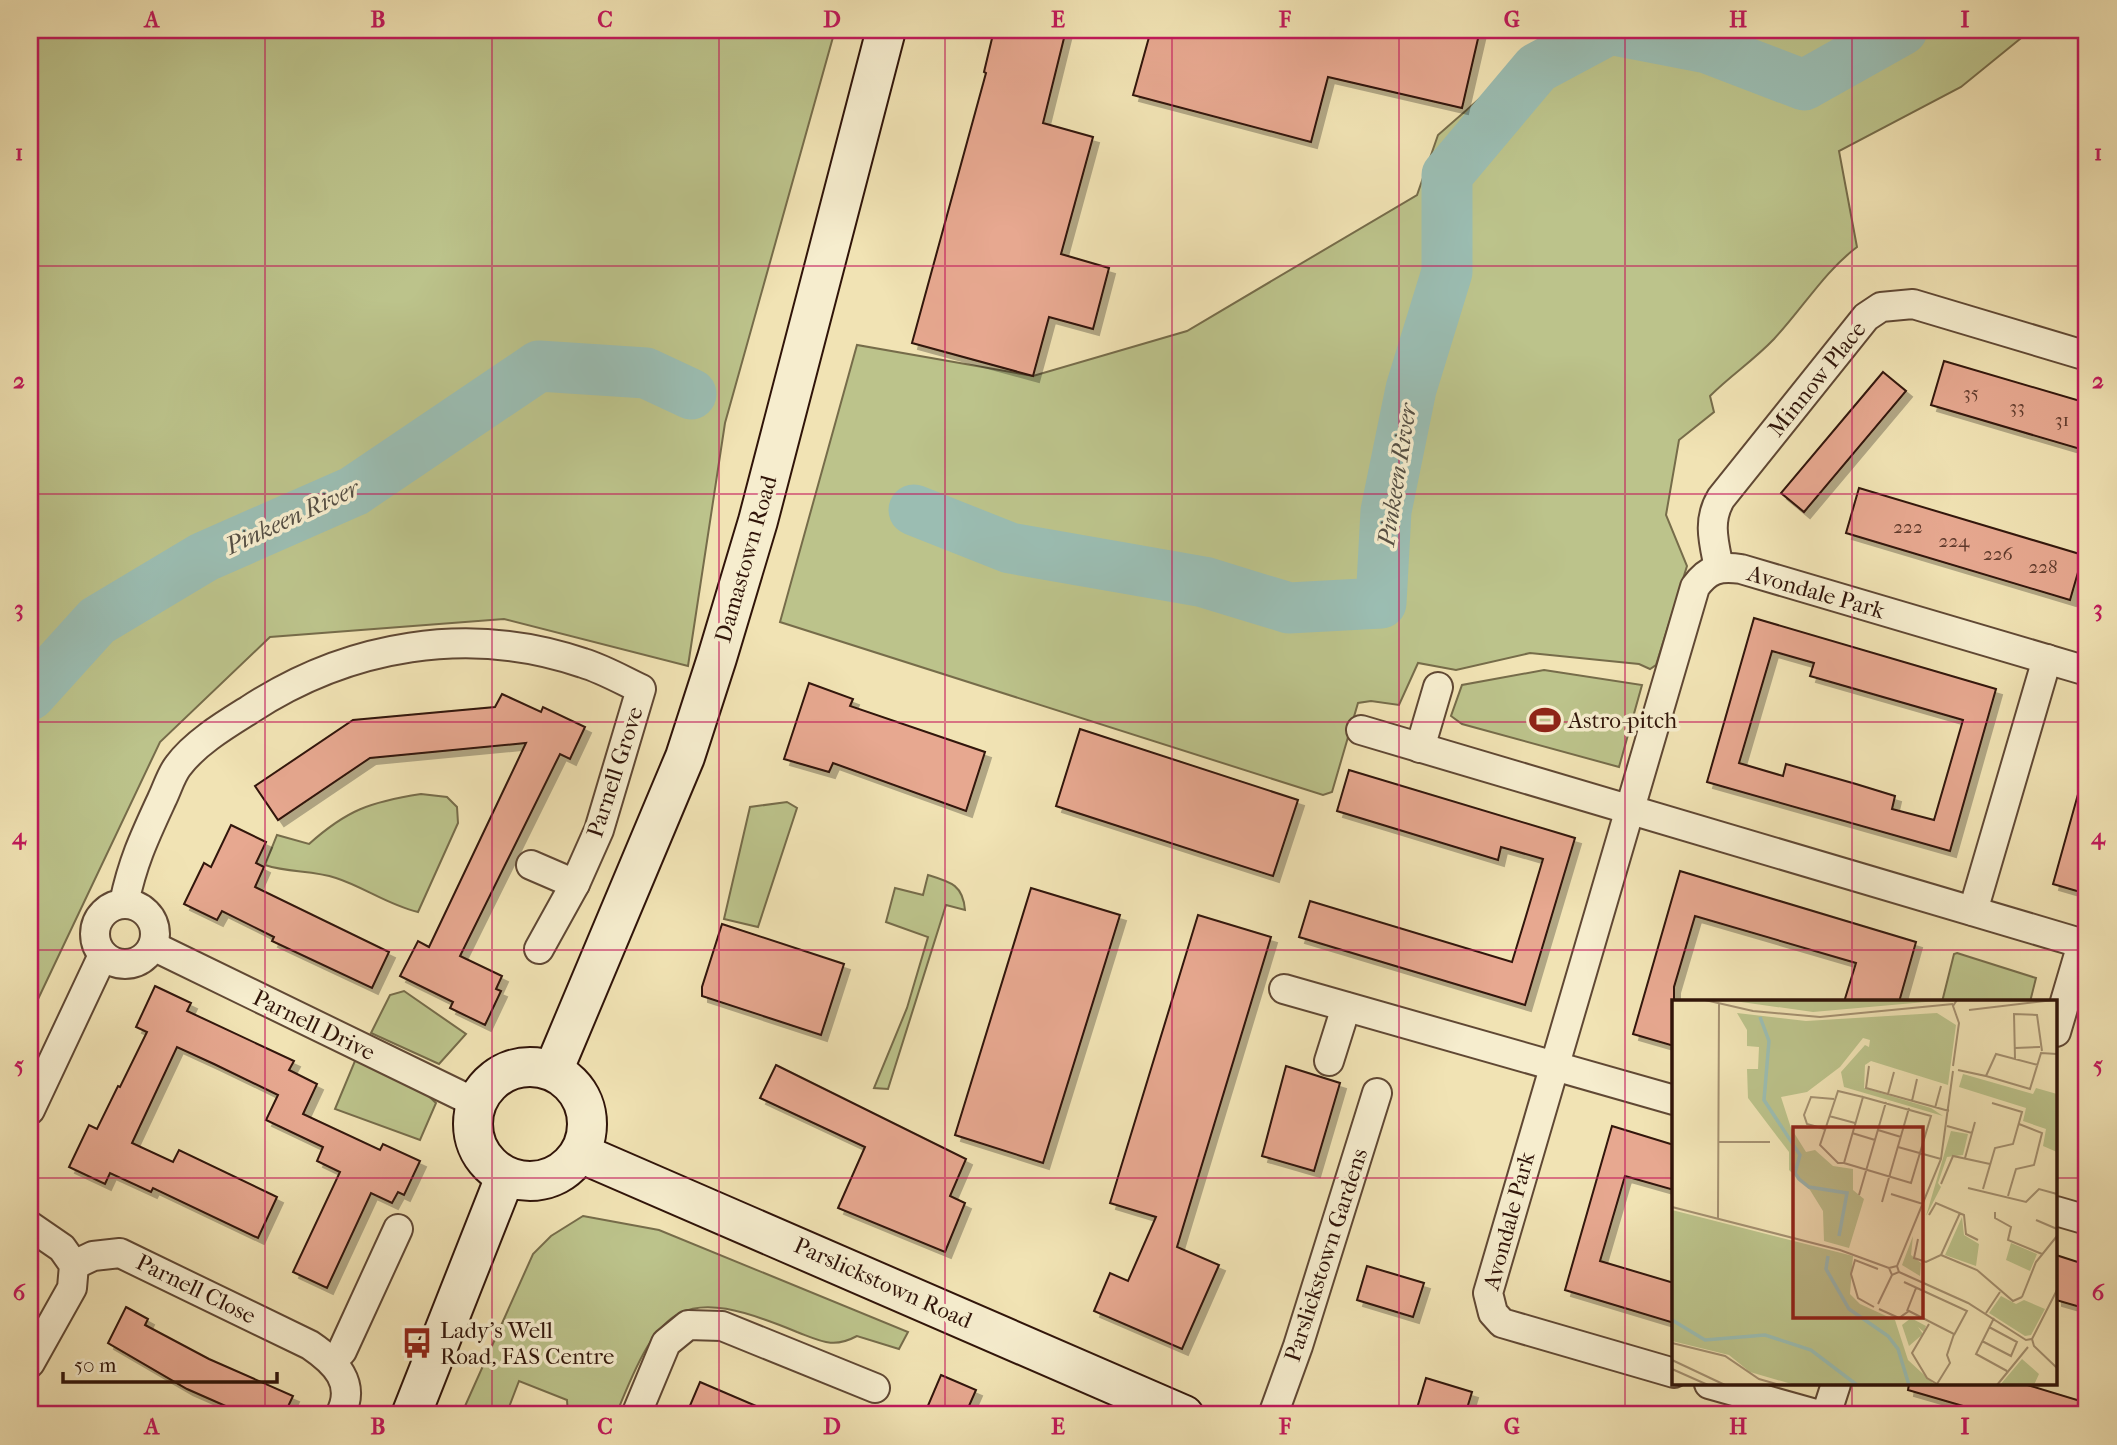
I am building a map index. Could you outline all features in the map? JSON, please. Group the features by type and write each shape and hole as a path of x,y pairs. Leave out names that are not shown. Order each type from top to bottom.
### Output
{"street":[{"name":"Damastown Road","path":"553,1072 685,757 717,658 758,521 886,30"},
{"name":"Minnow Place","path":"1719,568 1712,526 1714,509 1866,317 1881,307 1913,304 2087,356"},
{"name":"Avondale Park","path":"1672,1372 1502,1323 1488,1300 1553,1065 1688,601 1703,575 1719,568 1741,569 2087,671"},
{"name":"Parnell Grove","path":"124,903 134,858 177,766 223,727 276,693 323,670 414,644 485,645 541,652 584,663 641,689 599,830 575,884 539,949"},
{"path":"1973,912 2047,659"},
{"path":"1420,748 1438,687"},
{"path":"1361,730 2085,945 2058,1026"},
{"path":"531,865 575,884"},
{"path":"124,903 134,905 150,917 155,936 153,946 140,961 130,964 111,961 103,956 94,937 99,918 114,905 124,903"},
{"name":"Parnell Drive","path":"153,946 476,1103"},
{"path":"30,1110 103,956"},
{"path":"1283,989 1672,1099"},
{"path":"1329,1061 1346,1007"},
{"path":"531,1066 553,1072 573,1086 585,1107 587,1130 580,1153 566,1170 547,1180 526,1182 505,1177 488,1164 476,1146 472,1125 476,1103 488,1084 508,1071 531,1066"},
{"name":"Parslickstown Gardens","path":"1273,1415 1298,1346 1377,1093"},
{"name":"Parslickstown Road","path":"580,1153 1184,1415"},
{"path":"411,1415 505,1177"},
{"path":"2058,1212 2087,1220"},
{"path":"30,1226 62,1248 74,1265 72,1288 30,1363"},
{"path":"340,1415 345,1406 346,1386 333,1360 342,1351 398,1229"},
{"name":"Parnell Close","path":"74,1265 104,1253 131,1257 310,1345 333,1360"},
{"path":"636,1415 666,1343 688,1325 722,1326 875,1388"},
{"path":"1716,1386 1819,1415"},
{"path":"1826,1415 1835,1386"}],"green space":[{"path":"30,30 835,30 725,423 688,666 504,619 270,637 160,742 30,1016"},
{"path":"1558,30 2031,30 1961,87 1839,151 1857,247 1824,279 1774,339 1710,396 1714,412 1679,440 1666,515 1687,566 1656,665 1650,669 1639,664 1530,653 1456,670 1418,663 1399,705 1371,701 1358,703 1332,792 1323,795 780,622 857,345 1033,376 1187,331 1417,195 1438,135"},
{"name":"Astro-pitch","path":"1544,670 1642,685 1619,767 1462,724 1451,716 1462,685"},
{"path":"421,794 447,797 457,807 458,823 418,912 336,878 265,865 277,835 309,844 335,823 360,809 387,800"},
{"path":"787,802 797,808 758,927 724,919 750,807"},
{"path":"928,875 954,886 962,895 965,910 946,905 888,1089 874,1088 907,1008 928,937 886,922 895,888 923,895"},
{"path":"1954,954 2036,978 2030,1000 1942,1000"},
{"path":"404,991 466,1034 439,1064 371,1033 390,995"},
{"path":"357,1056 419,1087 436,1103 420,1140 335,1109"},
{"path":"583,1216 659,1230 908,1332 899,1349 857,1336 834,1343 758,1317 726,1309 701,1307 680,1313 662,1326 632,1377 616,1415 568,1415 567,1400 519,1381 506,1415 461,1415 533,1254 551,1236"}],"building":[{"path":"994,30 1066,30 1043,123 1093,137 1061,254 1109,268 1093,329 1049,317 1033,376 912,343 986,73 984,72"},
{"path":"1151,30 1480,30 1462,108 1328,77 1311,142 1133,95"},
{"path":"1944,361 2087,403 2087,451 1931,405"},
{"path":"1883,372 1906,391 1804,512 1781,493"},
{"path":"1859,488 2083,555 2070,600 1846,533"},
{"path":"1754,618 1996,689 1950,851 1707,782","holes":["1772,651 1814,663 1810,676 1963,720 1934,820 1892,809 1895,796 1856,784 1786,764 1783,776 1739,763"]},
{"path":"809,683 853,699 850,706 985,752 966,811 833,763 829,772 784,759"},
{"path":"502,694 541,712 543,707 585,727 570,759 560,754 460,956 502,976 496,989 501,991 485,1025 450,1008 453,1002 400,976 418,941 429,947 526,743 370,758 278,820 255,786 353,720 495,707"},
{"path":"1080,729 1298,800 1273,876 1056,806"},
{"path":"1349,770 1575,838 1525,1005 1299,937 1310,901 1512,962 1526,916 1543,859 1501,847 1498,860 1337,811"},
{"path":"2080,787 2087,788 2087,894 2053,884"},
{"path":"231,825 266,842 256,863 264,867 255,887 389,952 372,988 272,941 274,937 222,911 217,920 184,904 204,863 211,867"},
{"path":"1680,871 1916,942 1900,1000 1845,1000 1856,963 1695,916 1674,987 1672,1045 1633,1034"},
{"path":"1031,888 1120,915 1043,1163 955,1135"},
{"path":"1198,915 1271,937 1177,1247 1219,1265 1182,1349 1094,1311 1110,1273 1128,1281 1156,1217 1110,1203"},
{"path":"722,924 844,964 821,1035 702,996 702,987"},
{"path":"155,986 191,1003 187,1011 294,1061 289,1070 317,1084 303,1114 380,1150 383,1144 420,1161 404,1195 398,1192 392,1203 371,1193 327,1288 293,1272 340,1172 317,1161 323,1147 266,1120 278,1095 214,1064 177,1047 132,1143 173,1162 179,1150 277,1197 258,1238 153,1188 151,1192 110,1173 105,1184 69,1167 89,1125 97,1129 147,1032 136,1027"},
{"path":"776,1065 966,1159 950,1196 965,1203 945,1252 838,1208 865,1147 760,1098"},
{"path":"1286,1066 1340,1083 1314,1171 1262,1156"},
{"path":"1612,1126 1672,1144 1672,1189 1625,1176 1600,1261 1672,1282 1672,1322 1565,1290"},
{"path":"2058,1256 2087,1265 2087,1309 2058,1301"},
{"path":"1367,1266 1424,1283 1413,1317 1357,1300"},
{"path":"126,1307 148,1319 145,1325 209,1359 293,1396 284,1415 246,1415 187,1389 108,1343"},
{"path":"941,1375 976,1390 965,1415 924,1415"},
{"path":"1426,1378 1472,1392 1465,1415 1415,1415"},
{"path":"700,1382 777,1415 686,1415"},
{"path":"1909,1386 2031,1386 2087,1403 2087,1415 1994,1415 1908,1390"}],"waterway":[{"name":"Pinkeen River","path":"914,510 1010,548 1204,582 1289,608 1381,603 1386,511 1411,389 1447,272 1447,175 1537,68 1608,30"},
{"name":"Pinkeen River","path":"1614,30 1707,48 1804,85 1902,30"},
{"name":"Pinkeen River","path":"30,695 97,621 204,557 354,491 539,366 646,373 691,394"}],"place":[{"name":"Astro-pitch","path":"1545,720"},
{"name":"Lady’s Well Road, FAS Centre","path":"417,1343"}]}
